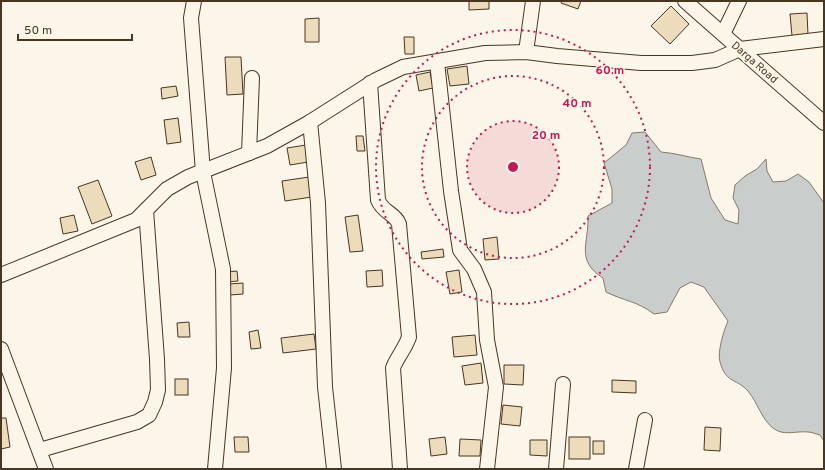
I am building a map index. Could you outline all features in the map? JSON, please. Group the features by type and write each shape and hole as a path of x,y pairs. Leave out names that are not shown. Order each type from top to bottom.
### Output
{"street":[{"path":"194,1 191,18 203,172 217,232 222,269 224,368 215,469"},
{"path":"526,52 533,1"},
{"name":"Darga Road","path":"685,1 824,123"},
{"path":"723,34 739,1"},
{"path":"1,275 136,220 167,190 203,172 267,146 310,122 370,83 403,67 485,53 526,52 641,63 692,63 715,60 740,49 824,39"},
{"path":"437,62 451,191 460,250 474,269 484,292 487,340 496,387 487,469"},
{"path":"249,153 252,78"},
{"path":"370,83 378,200 384,211 395,217 399,224 408,337 406,344 396,360 393,376 400,469"},
{"path":"310,122 318,203 325,387 334,469"},
{"path":"40,450 137,422 149,415 155,402 158,390 157,359 146,210"},
{"path":"1,349 46,469"},
{"path":"556,469 563,384"},
{"path":"636,469 644,420"}],"shaded area":[{"path":"645,132 661,152 701,159 711,198 725,220 738,224 739,210 733,198 735,185 745,176 757,169 766,159 767,171 773,182 786,181 798,174 809,182 824,203 824,441 820,435 811,432 784,433 775,429 765,420 747,390 725,374 720,362 719,353 728,321 704,287 691,282 680,288 667,312 654,314 642,306 606,292 603,278 589,265 585,251 588,216 612,203 612,189 604,163 626,145 632,133"}],"building":[{"path":"469,1 489,1 489,9 469,10"},
{"path":"562,1 581,1 578,9 561,3"},
{"path":"671,6 689,24 670,44 651,26"},
{"path":"807,13 808,35 792,36 790,14"},
{"path":"319,18 319,42 305,42 305,19"},
{"path":"404,37 414,37 414,54 405,54"},
{"path":"225,57 241,57 243,94 227,95"},
{"path":"467,66 469,84 450,86 447,69"},
{"path":"430,72 433,88 419,91 416,75"},
{"path":"176,86 178,96 162,99 161,88"},
{"path":"178,118 181,142 167,144 164,120"},
{"path":"356,136 363,136 365,151 357,151"},
{"path":"306,145 308,162 290,165 287,148"},
{"path":"151,157 156,175 141,180 135,162"},
{"path":"309,177 312,197 285,201 282,181"},
{"path":"98,180 112,216 92,224 78,187"},
{"path":"74,215 78,231 63,234 60,218"},
{"path":"358,215 363,251 350,252 345,217"},
{"path":"497,237 499,259 485,260 483,239"},
{"path":"443,249 444,257 422,259 421,252"},
{"path":"382,270 383,286 367,287 366,271"},
{"path":"459,270 462,292 450,294 446,272"},
{"path":"237,271 238,281 227,282 226,272"},
{"path":"243,283 243,294 230,295 229,284"},
{"path":"189,322 190,337 178,337 177,323"},
{"path":"258,330 261,348 251,349 249,332"},
{"path":"314,334 316,349 283,353 281,338"},
{"path":"475,335 477,355 454,357 452,337"},
{"path":"481,363 483,383 465,385 462,366"},
{"path":"504,365 524,365 523,385 504,384"},
{"path":"175,379 188,379 188,395 175,395"},
{"path":"612,380 636,381 636,393 612,392"},
{"path":"503,405 522,407 520,426 501,424"},
{"path":"1,418 6,418 10,447 1,449"},
{"path":"705,427 721,428 720,451 704,450"},
{"path":"234,437 248,437 249,452 235,452"},
{"path":"445,437 447,454 431,456 429,439"},
{"path":"569,437 590,437 590,459 569,459"},
{"path":"460,439 481,440 480,456 459,456"},
{"path":"530,440 547,440 547,456 530,455"},
{"path":"593,441 604,441 604,454 593,454"}]}
